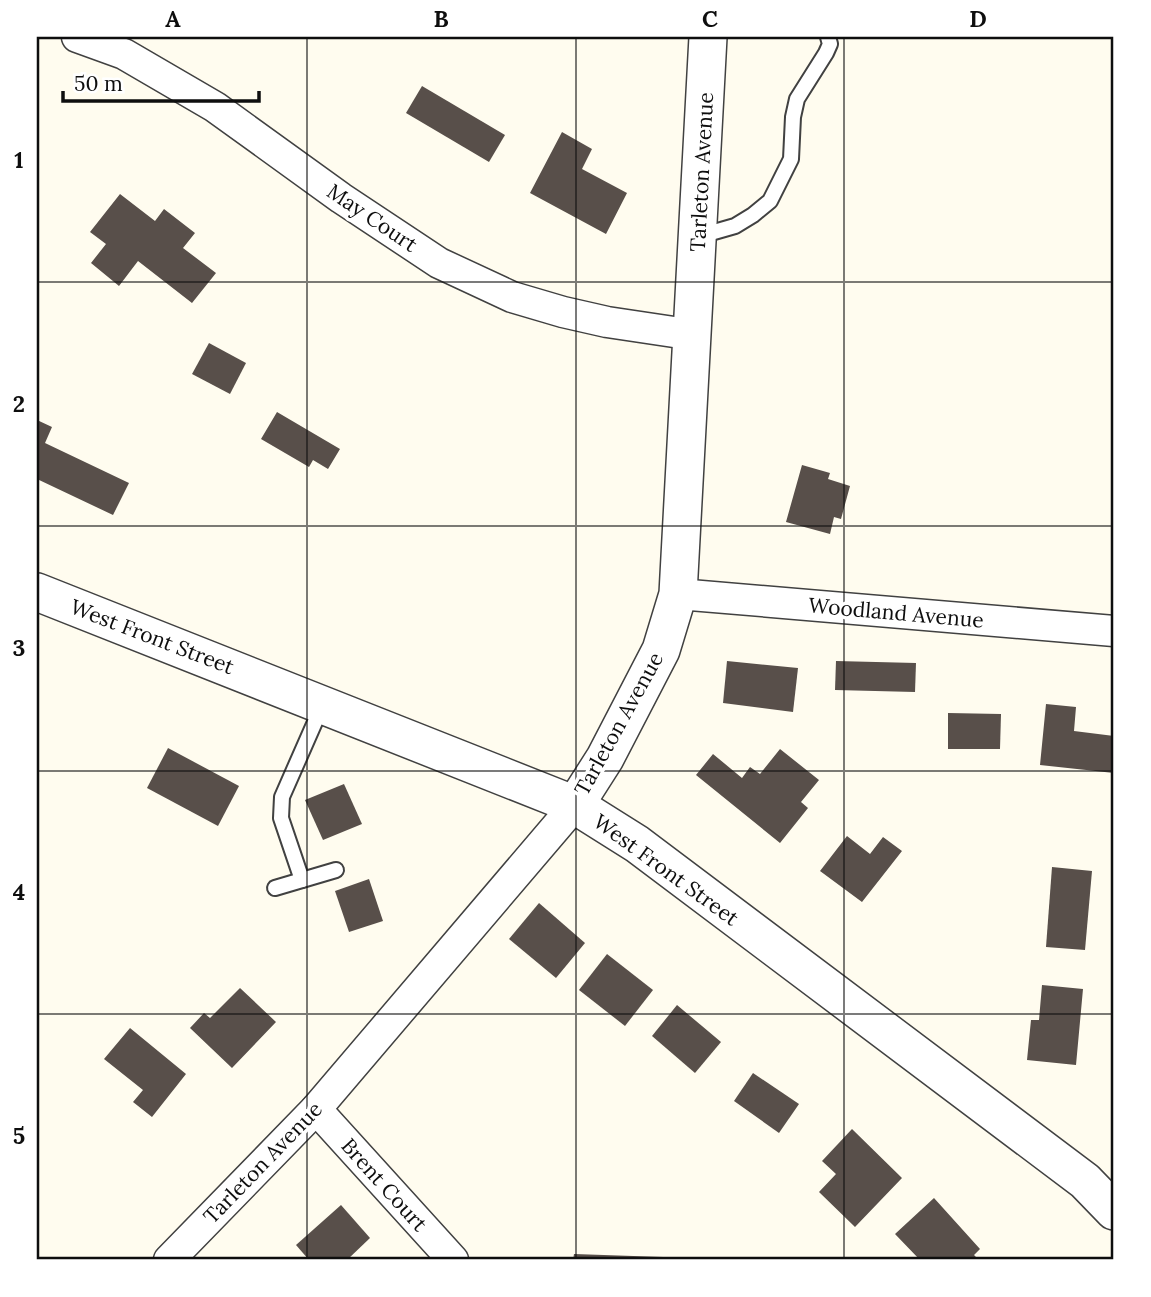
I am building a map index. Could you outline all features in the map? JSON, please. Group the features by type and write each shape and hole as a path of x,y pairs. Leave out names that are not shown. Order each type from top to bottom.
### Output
{"street":[{"name":"May Court","path":"77,37 124,54 215,107 341,198 439,264 512,297 563,312 694,335"},
{"name":"Tarleton Avenue","path":"169,1260 316,1110 575,805 605,758 661,650 678,594 708,37"},
{"name":"West Front Street","path":"37,592 575,805 637,844 1006,1120 1085,1181 1114,1212"},
{"name":"Woodland Avenue","path":"678,594 1114,631"},
{"name":"Brent Court","path":"316,1110 453,1260"}],"lane":[{"path":"699,237 735,226 770,201 791,159 793,117 797,99 826,53 830,44 828,37"},
{"path":"302,880 281,818 282,797 322,705"},
{"path":"275,888 336,870"}],"building":[{"path":"422,86 505,135 489,162 406,113"},
{"path":"562,132 592,149 582,169 627,193 606,234 530,193"},
{"path":"120,194 155,221 164,209 195,233 183,248 216,273 192,303 138,261 119,286 91,263 106,244 90,232"},
{"path":"209,343 246,363 230,394 192,374"},
{"path":"277,412 340,449 328,469 313,460 309,467 261,439"},
{"path":"37,420 52,427 45,443 129,483 113,515 37,479"},
{"path":"802,465 830,473 828,479 850,486 841,519 834,517 830,534 786,522"},
{"path":"727,661 798,668 793,712 723,703"},
{"path":"836,661 916,663 915,692 835,690"},
{"path":"1046,704 1076,707 1074,731 1114,736 1114,773 1040,765"},
{"path":"948,713 1001,714 1000,749 948,749"},
{"path":"168,748 239,786 218,826 147,788"},
{"path":"780,749 819,780 801,802 808,808 780,843 696,775 713,754 742,778 750,767 760,774"},
{"path":"344,784 362,824 323,840 305,800"},
{"path":"847,836 870,854 883,837 902,851 862,902 820,871"},
{"path":"1052,867 1092,871 1085,950 1046,947"},
{"path":"369,879 383,921 349,932 335,891"},
{"path":"539,903 585,943 556,978 509,939"},
{"path":"607,954 653,990 625,1026 579,990"},
{"path":"1042,985 1083,989 1076,1065 1027,1060 1031,1020 1039,1020"},
{"path":"240,988 276,1022 232,1068 190,1028 204,1013 210,1018"},
{"path":"677,1005 721,1042 695,1073 652,1036"},
{"path":"130,1028 186,1074 152,1117 133,1102 143,1090 104,1059"},
{"path":"753,1073 799,1104 779,1133 734,1101"},
{"path":"852,1129 902,1178 855,1227 819,1192 836,1174 822,1161"},
{"path":"934,1198 980,1249 974,1255 979,1260 920,1260 895,1234"},
{"path":"341,1205 370,1238 347,1260 309,1260 296,1245"},
{"path":"574,1254 693,1258 693,1260 573,1260"}]}
